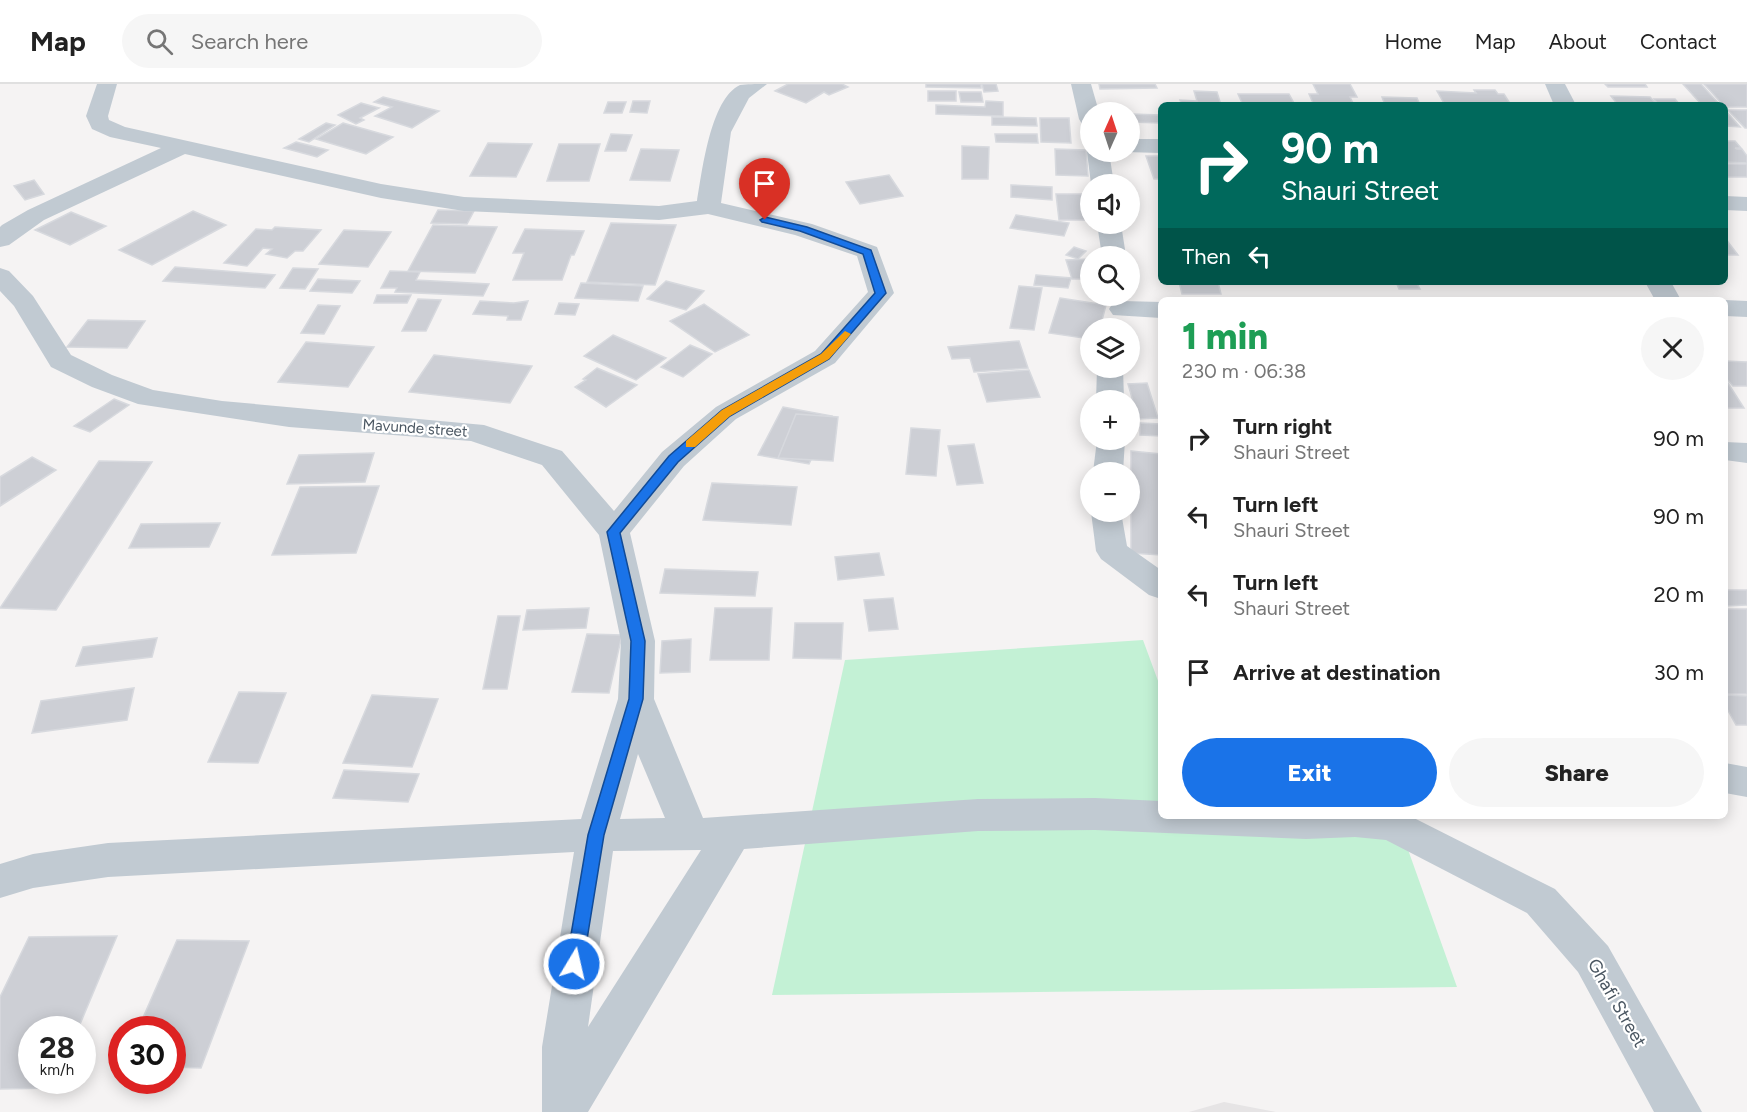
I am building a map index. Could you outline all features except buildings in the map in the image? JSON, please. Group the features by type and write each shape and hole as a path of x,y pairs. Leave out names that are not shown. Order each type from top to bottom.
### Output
{"street":[{"path":"107,84 97,116 100,124 118,132 381,191 464,204 659,213 708,207 803,229 868,252 881,293 825,357 726,413 673,459 614,532"},
{"path":"708,207 720,132 740,94 757,84"},
{"path":"1081,84 1086,102"},
{"path":"1554,84 1563,102"},
{"path":"1140,146 1158,146"},
{"path":"0,240 11,230 36,215 182,147"},
{"path":"1728,203 1747,204"},
{"name":"Mavunde street","path":"0,276 24,302 61,361 102,381 148,398 222,410 289,418 474,432 552,458 614,532 638,641 636,699 596,835 574,964 564,1047 565,1108"},
{"path":"1728,308 1747,309"},
{"path":"1119,311 1158,310"},
{"path":"1728,451 1747,453"},
{"path":"1108,522 1112,550 1158,585"},
{"path":"636,699 691,833"},
{"path":"1728,779 1747,782"},
{"path":"0,881 33,871 108,860 596,835 733,834 978,815 1095,814 1158,817"},
{"path":"1212,819 1306,823 1389,820"},
{"name":"Ghafi Street","path":"1389,820 1541,901 1593,958 1680,1112"},
{"path":"565,1108 733,834"}],"shaded area":[{"path":"1224,1102 1276,1112 1189,1112"}],"green space":[{"path":"1143,640 1158,681 1158,819 1397,819 1457,987 772,995 845,660"}],"slow traffic":[{"path":"691,444 726,413 825,357 845,334"}],"route":[{"path":"574,964 596,835 636,699 638,641 614,532 673,459 726,413 825,357 881,293 868,252 803,229 765,220"}]}
